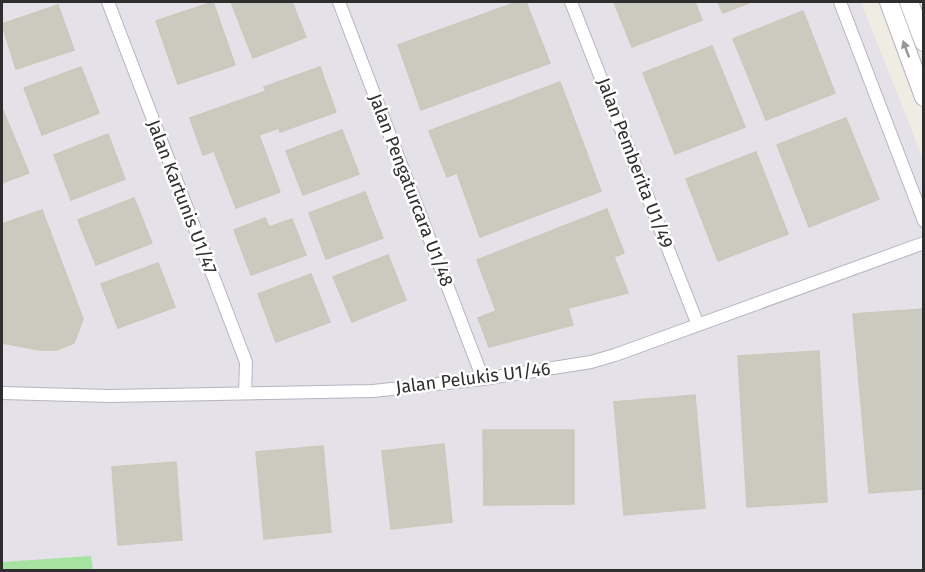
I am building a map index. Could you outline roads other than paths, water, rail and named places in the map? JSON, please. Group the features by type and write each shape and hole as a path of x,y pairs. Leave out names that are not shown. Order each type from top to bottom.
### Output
{"main road":[{"path":"889,2 924,97"},
{"path":"909,2 924,42"}],"street":[{"name":"Jalan Kartunis U1/47","path":"108,2 246,362 245,393"},
{"name":"Jalan Pengaturcara U1/48","path":"339,2 483,379"},
{"name":"Jalan Pemberita U1/49","path":"572,2 698,325"},
{"path":"840,2 924,221"},
{"name":"Jalan Pelukis U1/46","path":"2,393 110,396 373,391 483,379 591,362 924,243"}]}
